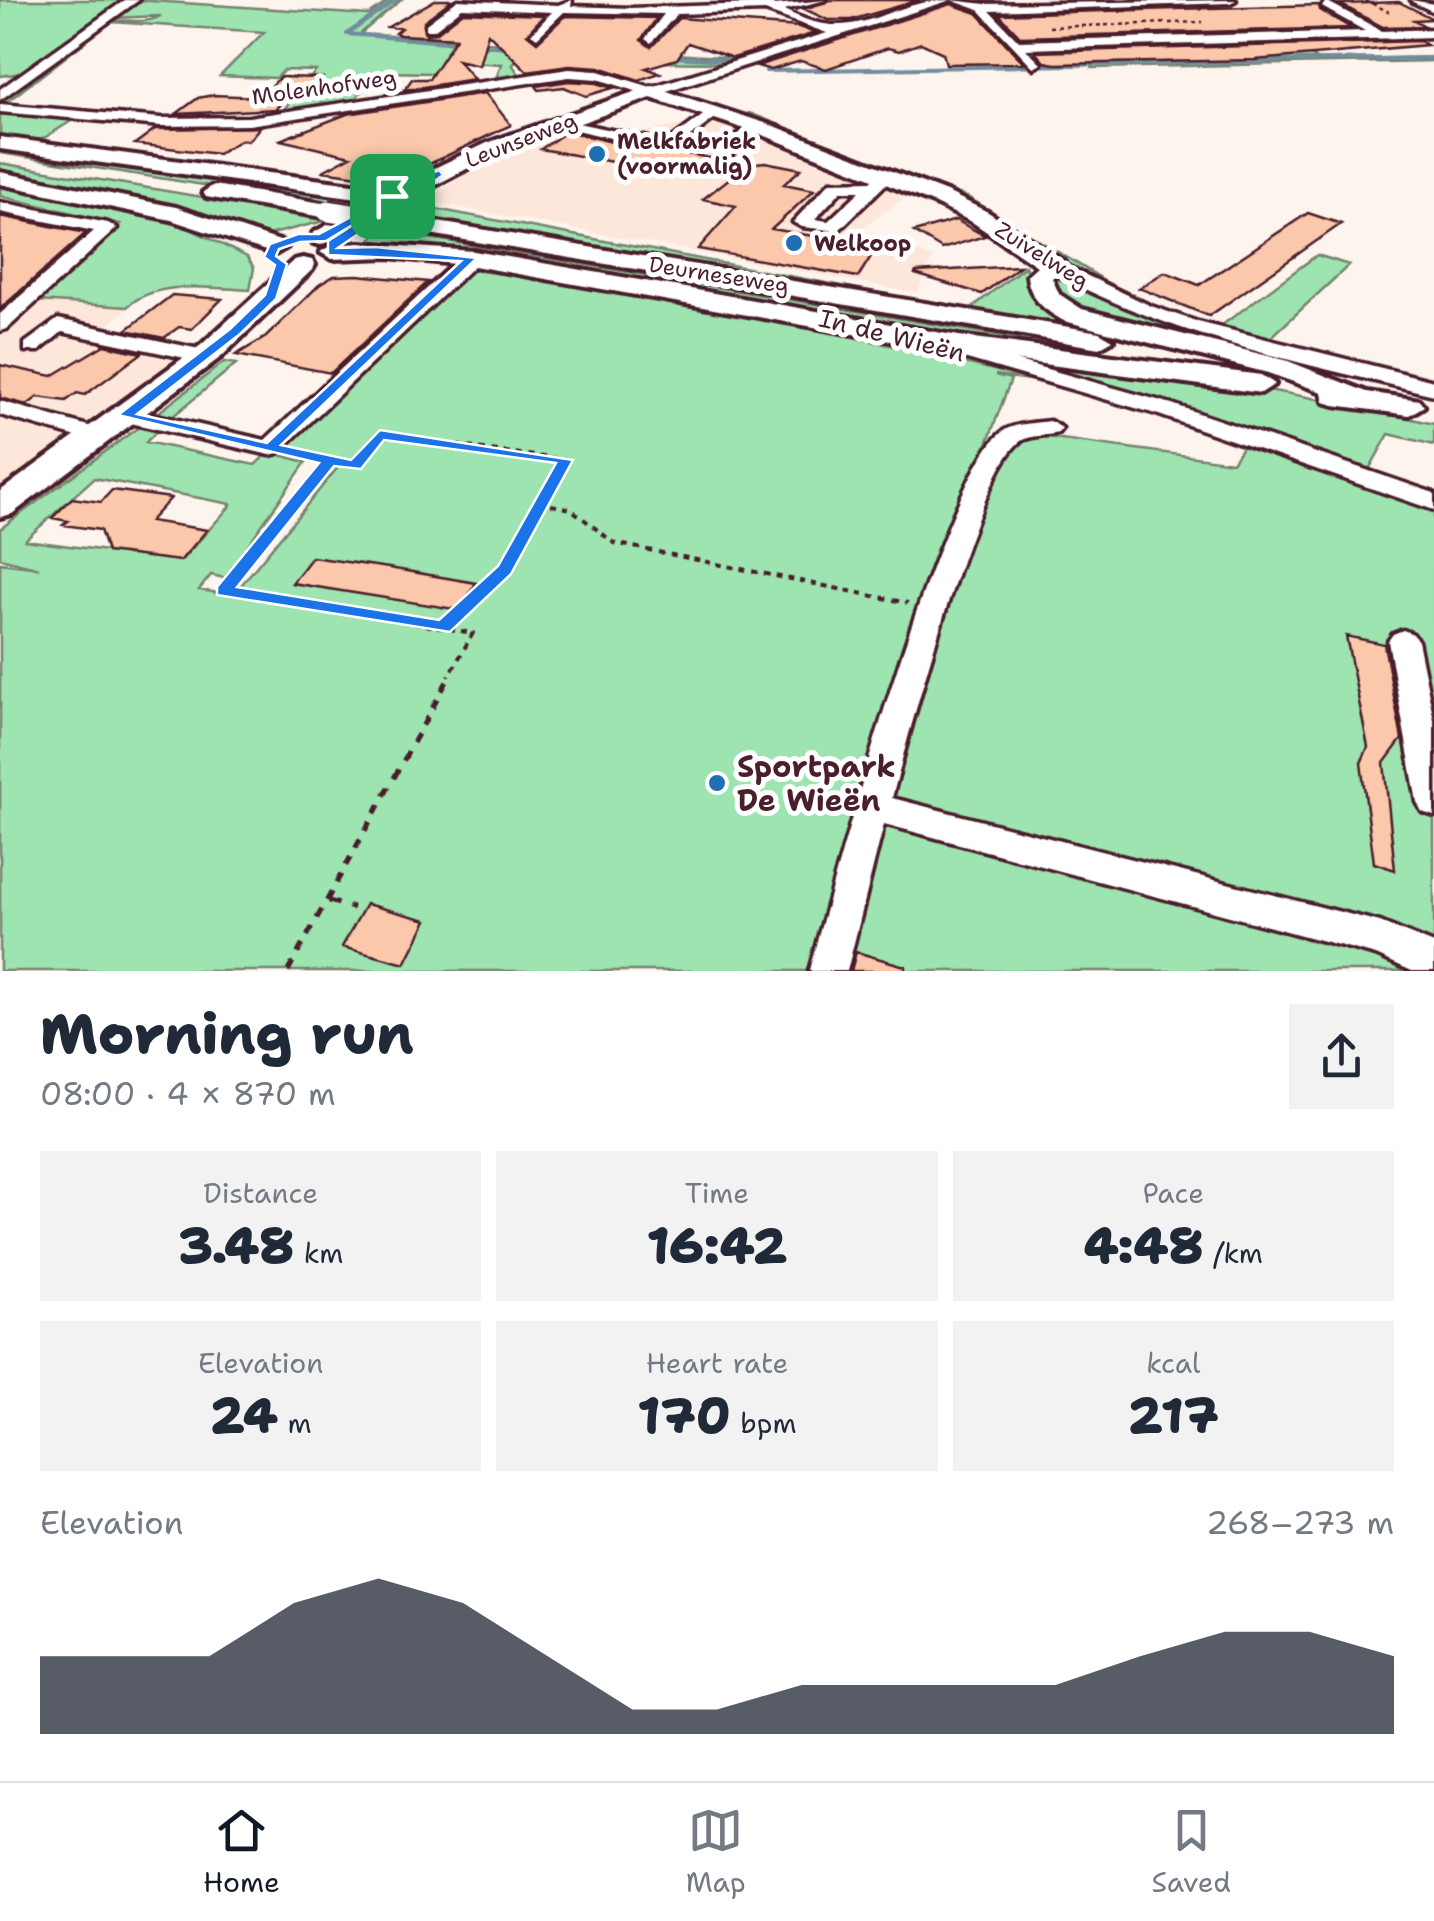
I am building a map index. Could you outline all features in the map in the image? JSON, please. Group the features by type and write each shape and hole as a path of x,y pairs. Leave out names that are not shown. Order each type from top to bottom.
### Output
{"main road":[{"name":"Leunseweg","path":"329,245 397,208 439,173 559,124 655,93"},
{"name":"Zuivelweg","path":"655,93 756,127 881,181 980,216 1054,266"},
{"path":"0,143 397,208"},
{"path":"2,174 176,214 286,259 329,245"},
{"name":"Deurneseweg","path":"2,174 328,211 397,208 1354,393 1426,402"},
{"name":"In de Wieën","path":"329,245 471,258 749,303 1060,367 1131,362 1426,402"},
{"path":"0,508 204,356 271,296 286,259"},
{"path":"1054,266 1038,278 1044,293 1086,320 1278,367 1354,393"}],"street":[{"path":"0,96 133,0"},
{"path":"430,27 462,2 672,12 820,0"},
{"path":"655,93 945,0"},
{"path":"957,0 985,8 1218,0 1232,5"},
{"path":"1417,0 1434,8"},
{"path":"537,34 566,5"},
{"path":"764,5 841,35"},
{"path":"875,5 904,13"},
{"path":"1326,6 1381,36"},
{"path":"985,8 984,12 1034,64"},
{"path":"704,16 717,9 745,19"},
{"path":"651,38 672,12"},
{"path":"1248,20 1278,39"},
{"path":"1016,45 1434,34"},
{"name":"Molenhofweg","path":"0,108 161,122 249,121 568,72 599,75 655,93"},
{"path":"559,124 670,146 715,113"},
{"path":"721,156 756,127"},
{"path":"881,181 832,227 802,222 829,182 881,181"},
{"path":"0,207 108,228 0,325"},
{"path":"126,415 270,448 471,258"},
{"name":"Zuivelweg","path":"1054,266 1134,306 1426,402"},
{"path":"32,347 58,325 204,356"},
{"path":"1060,367 1434,502"},
{"path":"0,408 98,436"},
{"path":"828,971 932,608 991,461 1012,436 1050,428"},
{"path":"1403,641 1434,802"},
{"path":"872,807 1380,938 1434,962"}],"path":[{"path":"1365,0 1389,12"},
{"path":"270,448 355,466 380,435 566,460 505,570 443,628"},
{"path":"288,971 473,632 224,591 330,461"},
{"path":"542,503 571,509 614,543 932,608"},
{"path":"326,900 353,908"}],"shaded area":[{"path":"718,119 913,192 860,229 933,258 917,293 429,202 468,170 587,124 631,134"},
{"path":"0,203 122,229 42,300 129,307 105,328 198,347 0,486"}],"green space":[{"path":"0,0 126,0 22,73 0,76"},
{"path":"136,0 369,15 390,0 401,0 360,34 736,58 719,63 517,60 512,64 520,76 496,79 501,64 455,61 434,73 379,72 351,103 279,115 316,71 284,70 276,78 220,76 264,32 111,22 4,104 168,117 164,120 0,105 0,100 98,26 108,22 161,16 110,18"},
{"path":"1290,41 1315,58 1295,60 1434,57 1434,61 1092,68 1093,64 1282,60 1258,42"},
{"path":"0,110 134,121 128,125 73,120 36,143 0,141"},
{"path":"749,113 969,198 1099,277 1091,281 998,221 739,117"},
{"path":"0,147 366,196 349,208 0,153"},
{"path":"0,163 332,219 256,238 0,175"},
{"path":"0,183 162,215 247,257 254,268 250,290 168,289 139,298 127,307 38,301 120,224 0,196"},
{"path":"415,205 916,300 401,216"},
{"path":"383,230 1147,361 1065,354 824,310 367,242"},
{"path":"1317,255 1349,265 1266,342 1218,328"},
{"path":"1025,266 1041,305 1106,333 969,310"},
{"name":"Sportpark De Wieën","path":"464,269 752,316 1037,381 995,375 1011,379 984,452 1005,455 1011,447 1039,436 1232,462 1244,444 1434,510 1434,971 0,971 0,563 39,568 0,558 0,529 140,426 158,430 146,442 255,465 269,452 306,462 225,578 211,575 199,590 233,595 343,461 281,446","holes":["94,478 231,504 181,561 25,540"]},
{"path":"1054,274 1146,315 1306,367 1072,309 1046,280"},
{"path":"224,362 236,364 172,417 154,416"},
{"path":"1064,365 1204,380 1388,414 1434,424 1434,445 1389,434 1368,471 1296,444 1068,378"}],"building":[{"path":"435,0 452,0 424,21 426,34 436,33 463,12 544,15 527,34 537,42 565,16 657,18 641,40 651,47 679,18 799,27 815,33 733,58 688,43 677,59 646,68 660,73 639,80 599,67 569,65 527,71 488,33 479,65 458,60 474,79 404,90 412,79 429,79 456,38 400,35 395,33 401,28 388,27"},
{"path":"830,0 920,0 851,20 828,20 804,9"},
{"path":"1399,2 1433,19 1414,20 1425,26 1383,27 1340,4"},
{"path":"951,4 977,13 1024,63 946,64 943,53 921,43 899,51 888,48 826,69 801,61 771,70 757,66"},
{"path":"1319,5 1320,10 1351,28 1021,37 999,14"},
{"path":"1420,41 1427,45 1255,60 1055,64 1044,62 1035,52"},
{"path":"280,77 322,78 302,99 284,99 276,109 176,114 198,98 213,95 261,97"},
{"path":"569,81 613,88 586,96 564,87 539,90 536,86"},
{"path":"485,93 511,125 394,181 323,171 351,156 280,140 347,114"},
{"path":"260,127 248,141 241,140 218,154 135,144 155,129"},
{"path":"575,133 669,156 677,152 710,158 689,176 541,149 563,134"},
{"path":"756,163 801,169 784,184 814,190 772,229 877,247 858,277 698,249 736,206 703,199 735,174 742,175"},
{"path":"1308,213 1341,224 1209,316 1139,288 1165,272 1199,285"},
{"path":"0,216 86,233 0,309"},
{"path":"956,220 985,236 942,249 914,232"},
{"path":"1020,266 982,294 915,274 916,272"},
{"path":"334,276 428,282 331,373 236,355 266,337 319,285"},
{"path":"172,295 222,299 192,329 179,327 164,338 126,330"},
{"path":"104,345 142,353 85,395 77,393 66,401 38,397 27,405 0,398 0,365 52,376"},
{"path":"112,490 171,498 150,521 207,530 180,561 107,552 100,530 63,525 68,521 52,518 72,498 101,502"},
{"path":"312,557 476,583 460,610 292,583"},
{"path":"1346,636 1384,644 1402,739 1384,763 1395,870 1374,863 1361,763 1368,747"},
{"path":"366,904 427,920 405,964 342,947"},
{"path":"856,952 905,966 905,971 851,971"}],"waterway":[{"path":"396,0 347,34 459,43"},
{"path":"476,45 509,47"},
{"path":"671,57 725,60"},
{"path":"766,71 1434,58"}],"place":[{"name":"Melkfabriek (voormalig)","path":"597,154"},
{"name":"Welkoop","path":"794,243"},
{"name":"Sportpark De Wieën","path":"717,783"}],"route":[{"path":"439,173 332,244 332,252 376,250 471,258 270,448 355,466 380,435 566,460 505,570 443,628 224,591 330,461 313,458 226,438 186,428 144,420 126,415 235,332 271,296 281,264 270,257 274,247 298,238 322,238 392,196 439,173"}]}
